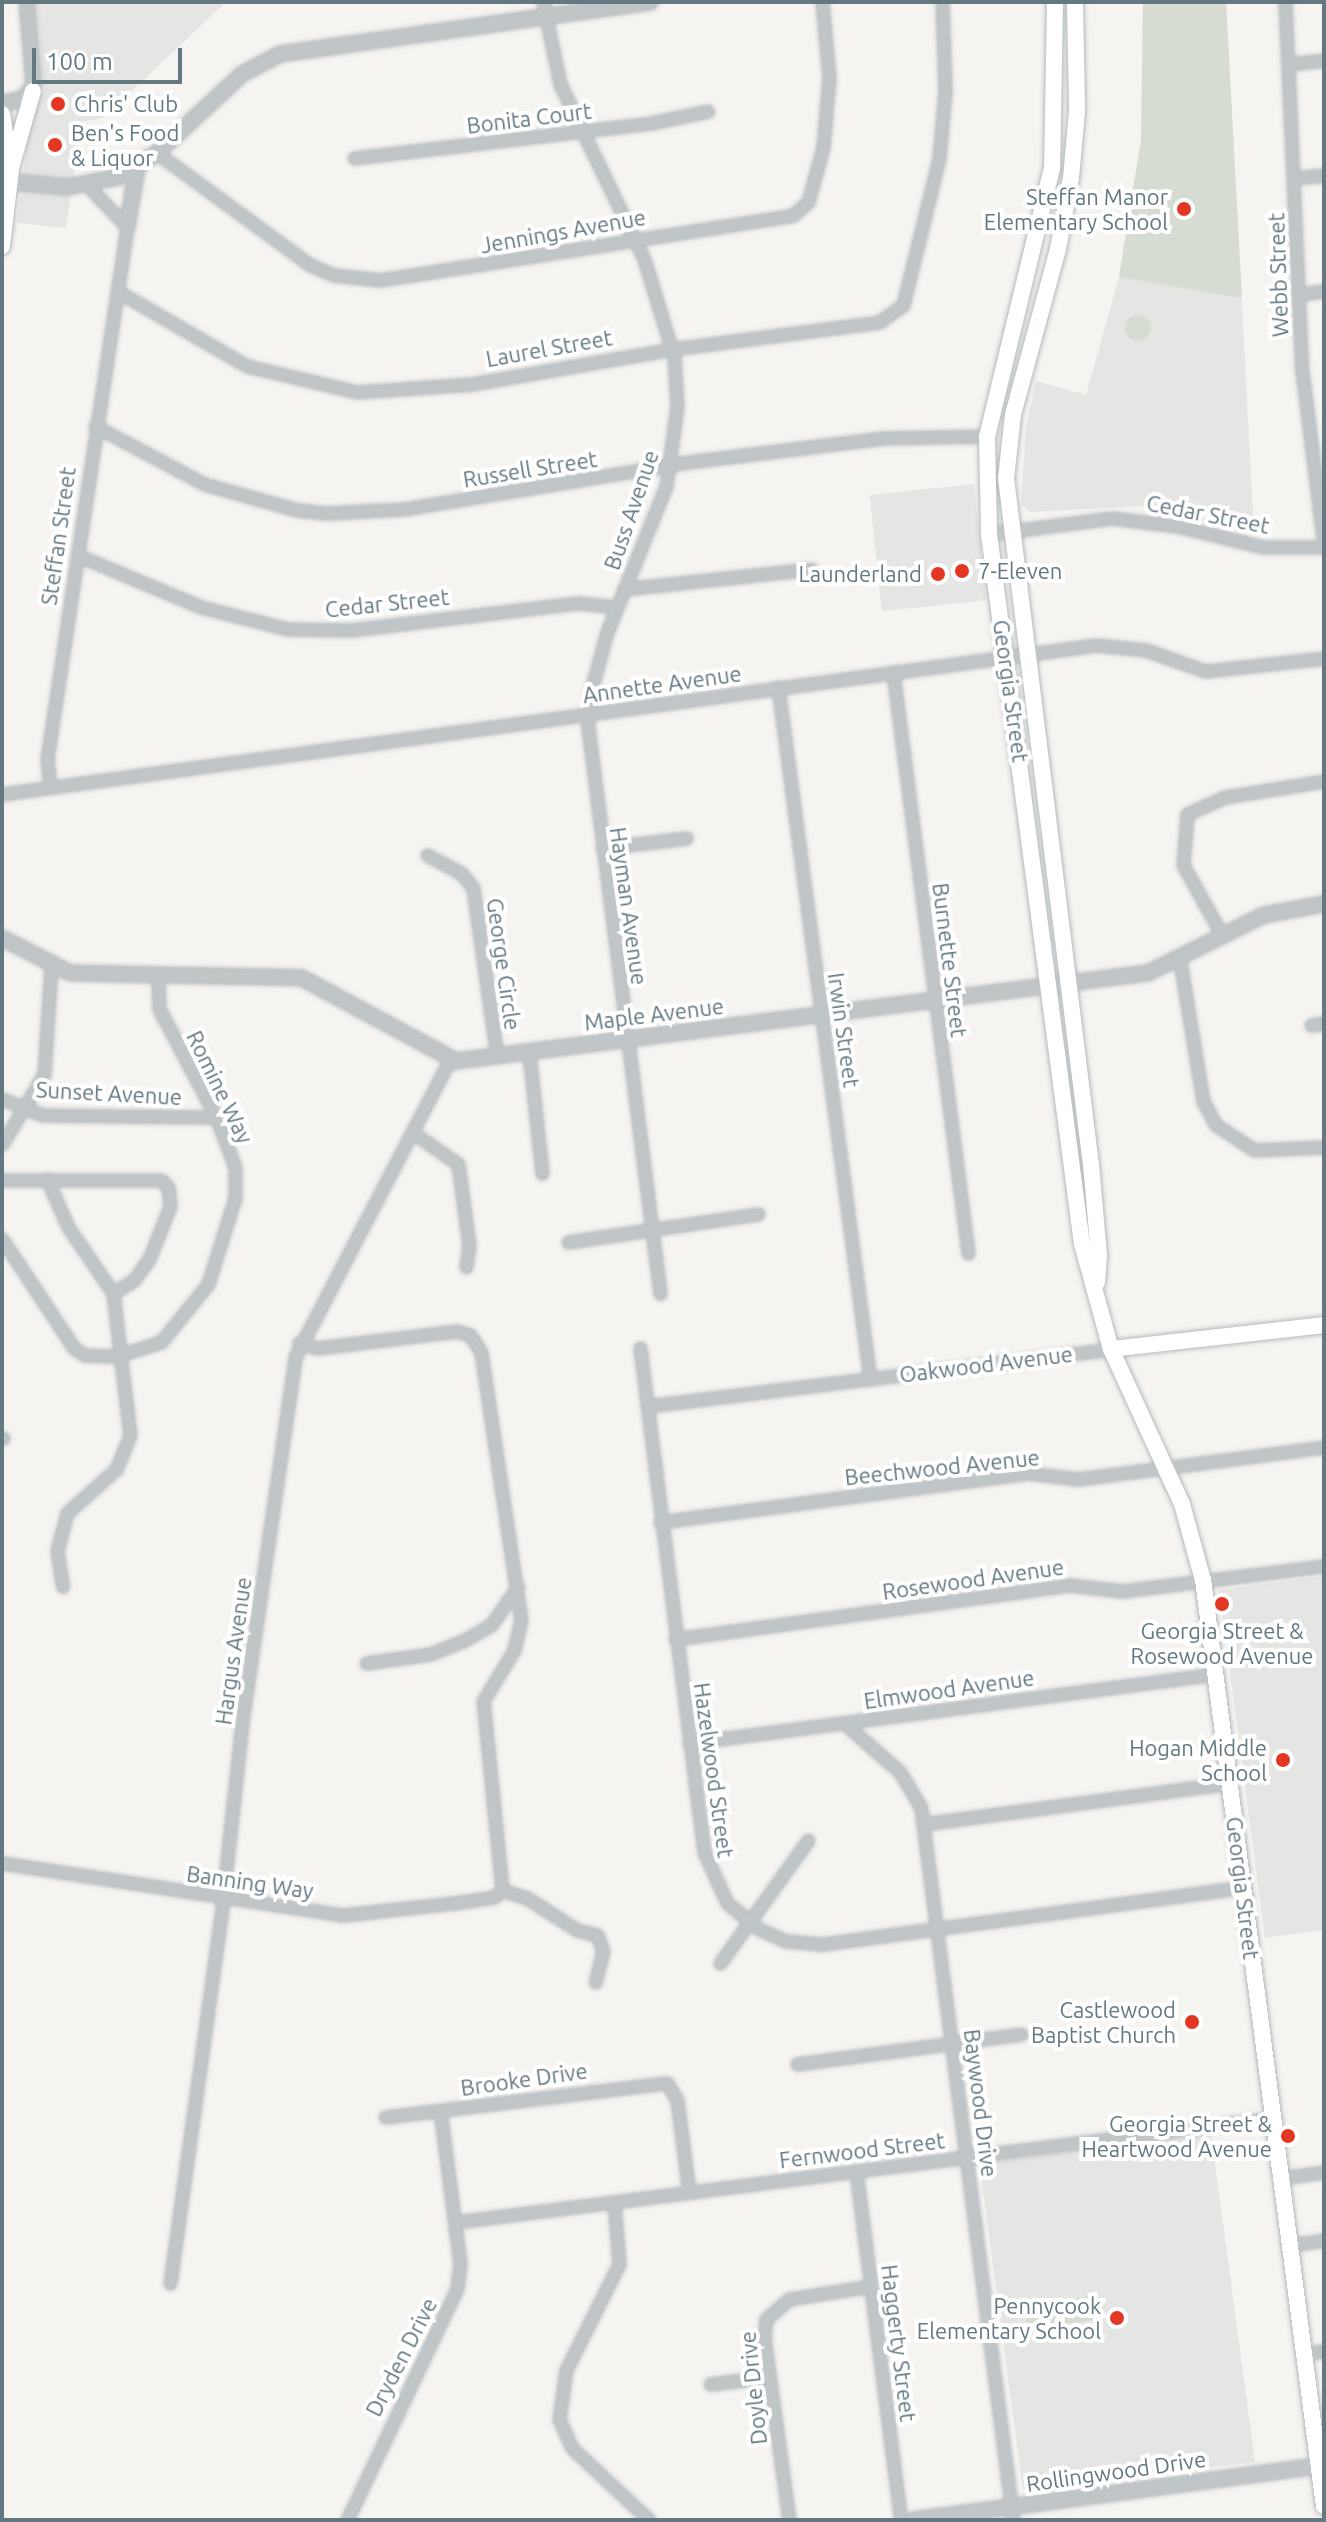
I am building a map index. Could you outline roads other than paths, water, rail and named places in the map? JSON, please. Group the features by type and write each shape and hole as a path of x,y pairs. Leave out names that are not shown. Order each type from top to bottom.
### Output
{"main road":[{"name":"Georgia Street","path":"1055,2 1052,168 987,436 989,534 1082,1244 1111,1349 1191,1529 1203,1580 1324,2506"},
{"name":"Georgia Street","path":"1075,2 1075,146 1058,249 1009,440 1010,531 1069,983 1099,1255 1096,1288"},
{"path":"8,177 33,91"},
{"path":"2,114 8,177 2,246"},
{"name":"Oakwood Avenue","path":"1111,1349 1324,1325"}],"street":[{"path":"2,104 33,91 27,2"},
{"path":"8,177 86,184 137,169 242,74 280,54 544,9 650,2"},
{"name":"Jennings Avenue","path":"157,153 263,235 334,275 409,277 793,215 808,202 823,147 829,77 822,2"},
{"name":"Laurel Street","path":"117,291 247,366 357,392 472,384 672,349 851,328 899,312 939,158 945,91 942,2"},
{"name":"Webb Street","path":"1285,2 1302,371 1324,546"},
{"name":"Buss Avenue","path":"544,9 560,84 579,132 635,240 672,349 677,406 670,466 597,661 588,715"},
{"path":"1288,64 1324,60"},
{"name":"Bonita Court","path":"354,158 579,132 708,111"},
{"path":"117,291 137,169"},
{"path":"1295,178 1324,175"},
{"path":"86,184 127,227"},
{"name":"Steffan Street","path":"50,787 47,759 117,291"},
{"path":"1300,294 1324,291"},
{"name":"Russell Street","path":"95,426 204,484 297,510 327,513 404,509 670,466 898,436 987,436"},
{"name":"Cedar Street","path":"989,534 1112,518 1177,526 1263,547 1324,546"},
{"name":"Cedar Street","path":"77,555 201,607 287,629 351,630 578,603 616,607"},
{"path":"624,589 811,569"},
{"name":"Annette Avenue","path":"2,794 1117,643 1205,671 1324,658"},
{"name":"Burnette Street","path":"893,672 968,1253"},
{"name":"Irwin Street","path":"778,687 870,1379"},
{"name":"Hayman Avenue","path":"588,715 602,848 660,1293"},
{"path":"1222,935 1183,865 1187,814 1225,797 1324,781"},
{"path":"602,848 686,838"},
{"name":"George Circle","path":"427,855 461,873 473,888 497,1056"},
{"name":"Maple Avenue","path":"449,1061 1148,973 1180,961 1222,935 1264,915 1324,904"},
{"path":"2,938 51,967 85,975 302,978 449,1061"},
{"path":"1180,961 1203,1101 1216,1125 1254,1150 1324,1147"},
{"path":"2,1144 44,1074 51,967"},
{"name":"Romine Way","path":"117,1356 144,1350 169,1334 194,1307 219,1258 236,1182 232,1151 159,1009 158,976"},
{"path":"1311,1025 1324,1023"},
{"path":"529,1053 542,1173"},
{"name":"Hargus Avenue","path":"170,2283 243,1715 299,1343 449,1061"},
{"name":"Sunset Avenue","path":"2,1099 42,1115 216,1117"},
{"path":"412,1132 458,1164 469,1245 466,1267"},
{"path":"47,1179 68,1227 113,1293 117,1356 128,1418 127,1448 116,1469 67,1513 57,1551 63,1587"},
{"path":"2,1180 161,1180 168,1187 170,1206 149,1259 134,1280 113,1293"},
{"path":"568,1242 758,1214"},
{"path":"2,1239 74,1348 84,1355 117,1356"},
{"path":"299,1343 317,1348 465,1333 485,1361 521,1620 514,1650 483,1701 498,1893 539,1904 577,1930 597,1935 603,1951 595,1982"},
{"name":"Hazelwood Street","path":"640,1348 689,1743 709,1870 727,1903 751,1922 802,1945 1243,1887"},
{"name":"Oakwood Avenue","path":"647,1406 1111,1349"},
{"name":"Beechwood Avenue","path":"660,1522 1028,1473 1078,1479 1324,1447"},
{"name":"Rosewood Avenue","path":"675,1639 1070,1585 1122,1591 1324,1566"},
{"path":"366,1663 430,1654 463,1641 491,1625 518,1586"},
{"name":"Elmwood Avenue","path":"689,1743 1216,1674"},
{"name":"Baywood Drive","path":"844,1723 900,1772 921,1808 1012,2514"},
{"path":"923,1824 1230,1783"},
{"path":"720,1963 808,1840"},
{"name":"Banning Way","path":"2,1863 343,1915 498,1893"},
{"path":"797,2064 1021,2034"},
{"name":"Brooke Drive","path":"385,2117 667,2083 677,2100 689,2192"},
{"name":"Dryden Drive","path":"347,2520 452,2303 460,2264 440,2111"},
{"name":"Fernwood Street","path":"456,2222 1273,2118"},
{"name":"Haggerty Street","path":"856,2171 901,2520"},
{"path":"1281,2178 1324,2172"},
{"path":"614,2202 619,2264 566,2370 559,2419 572,2448 649,2520"},
{"path":"1290,2245 1324,2240"},
{"name":"Doyle Drive","path":"789,2520 764,2328 772,2309 789,2299 871,2286"},
{"path":"1304,2354 1324,2351"},
{"path":"710,2384 769,2377"},
{"name":"Rollingwood Drive","path":"913,2520 1012,2514 1321,2466"}],"place":[{"name":"Chris' Club","path":"58,104"},
{"name":"Ben's Food & Liquor","path":"55,145"},
{"name":"Steffan Manor Elementary School","path":"1184,209"},
{"name":"7-Eleven","path":"962,571"},
{"name":"Launderland","path":"938,574"},
{"name":"Georgia Street & Rosewood Avenue","path":"1222,1604"},
{"name":"Hogan Middle School","path":"1283,1760"},
{"name":"Castlewood Baptist Church","path":"1192,2022"},
{"name":"Georgia Street & Heartwood Avenue","path":"1288,2136"},
{"name":"Pennycook Elementary School","path":"1117,2318"}]}
